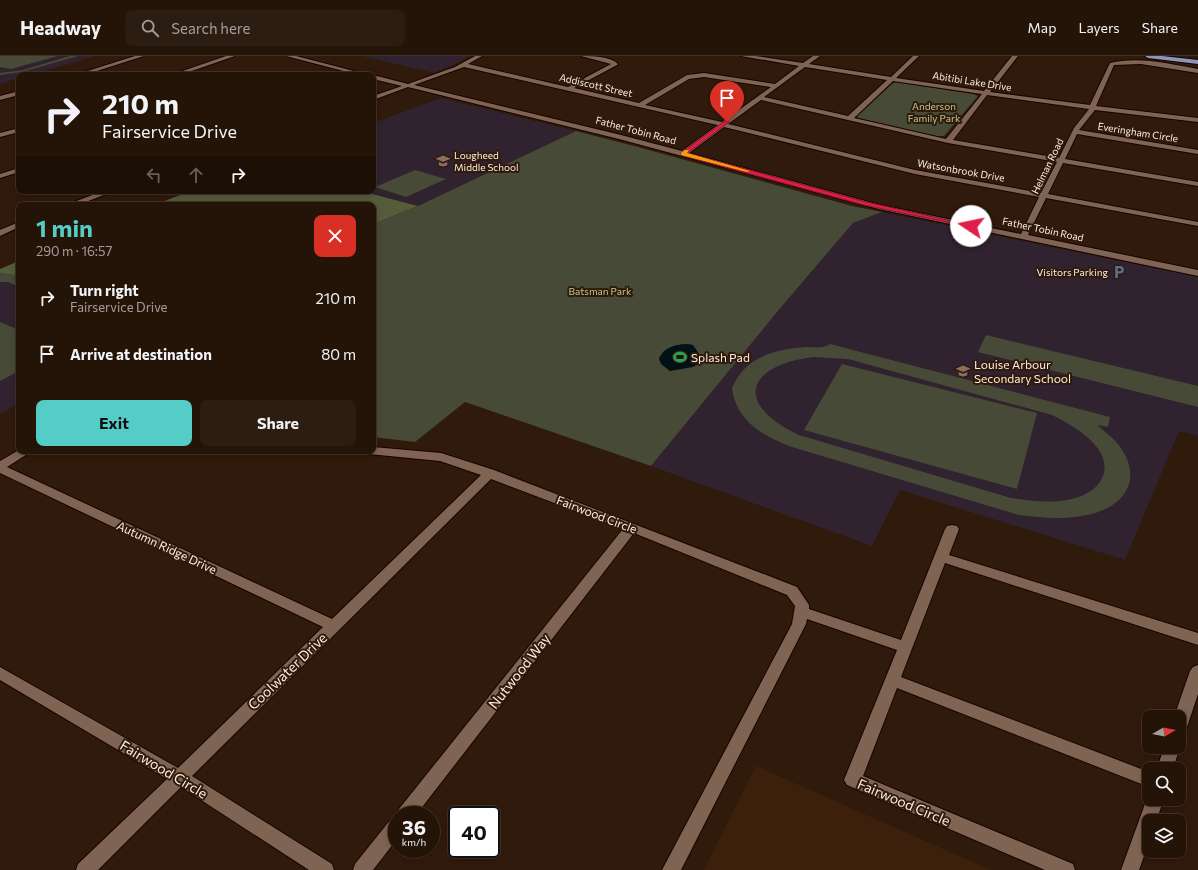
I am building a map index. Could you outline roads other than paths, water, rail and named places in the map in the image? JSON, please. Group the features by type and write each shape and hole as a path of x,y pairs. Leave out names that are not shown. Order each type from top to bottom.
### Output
{"main road":[{"path":"1148,56 1198,62"}],"street":[{"path":"88,72 141,56"},
{"path":"183,72 232,56"},
{"path":"289,56 354,72"},
{"path":"376,97 464,65 480,56"},
{"path":"569,89 615,64 612,61 584,56"},
{"name":"Abitibi Lake Drive","path":"744,56 985,93 1198,120"},
{"path":"683,154 817,56"},
{"path":"849,119 916,56"},
{"path":"948,141 1014,56"},
{"name":"Everingham Circle","path":"1092,107 1114,63 1133,62 1198,71"},
{"name":"Addiscott Street","path":"464,65 724,125"},
{"path":"640,105 687,77 693,75 704,75 775,86"},
{"name":"Father Tobin Road","path":"376,78 613,135 879,207 1198,272"},
{"path":"0,98 16,94"},
{"path":"759,98 948,141 1198,184"},
{"name":"Helman Road","path":"1024,236 1076,132 1092,107"},
{"name":"Watsonbrook Drive","path":"724,125 915,172 1198,224"},
{"path":"0,134 16,131"},
{"name":"Everingham Circle","path":"1076,132 1198,152"},
{"path":"0,176 16,171"},
{"path":"79,202 101,194"},
{"path":"0,233 16,225"},
{"name":"Fairwood Circle","path":"376,451 440,457 490,473 632,527 792,591 802,605 801,612"},
{"path":"0,467 21,454"},
{"name":"Autumn Ridge Drive","path":"0,467 334,626"},
{"name":"Coolwater Drive","path":"85,870 490,473"},
{"name":"Nutwood Way","path":"412,806 632,527"},
{"name":"Fairwood Circle","path":"952,529 852,780 1066,870"},
{"path":"941,557 1198,639"},
{"path":"671,870 799,624 801,612 905,647"},
{"path":"1185,710 1198,671"},
{"name":"Fairwood Circle","path":"0,673 179,777 325,870"},
{"path":"892,680 1142,777"},
{"path":"1130,870 1153,806"},
{"path":"362,870 388,837"}],"place":[{"name":"Lougheed Middle School","path":"443,161"},
{"name":"Visitors Parking","path":"1119,272"},
{"name":"Splash Pad","path":"680,357"},
{"name":"Louise Arbour Secondary School","path":"963,371"}],"park label":[{"name":"Anderson Family Park","path":"934,112"},
{"name":"Batsman Park","path":"600,291"}]}
